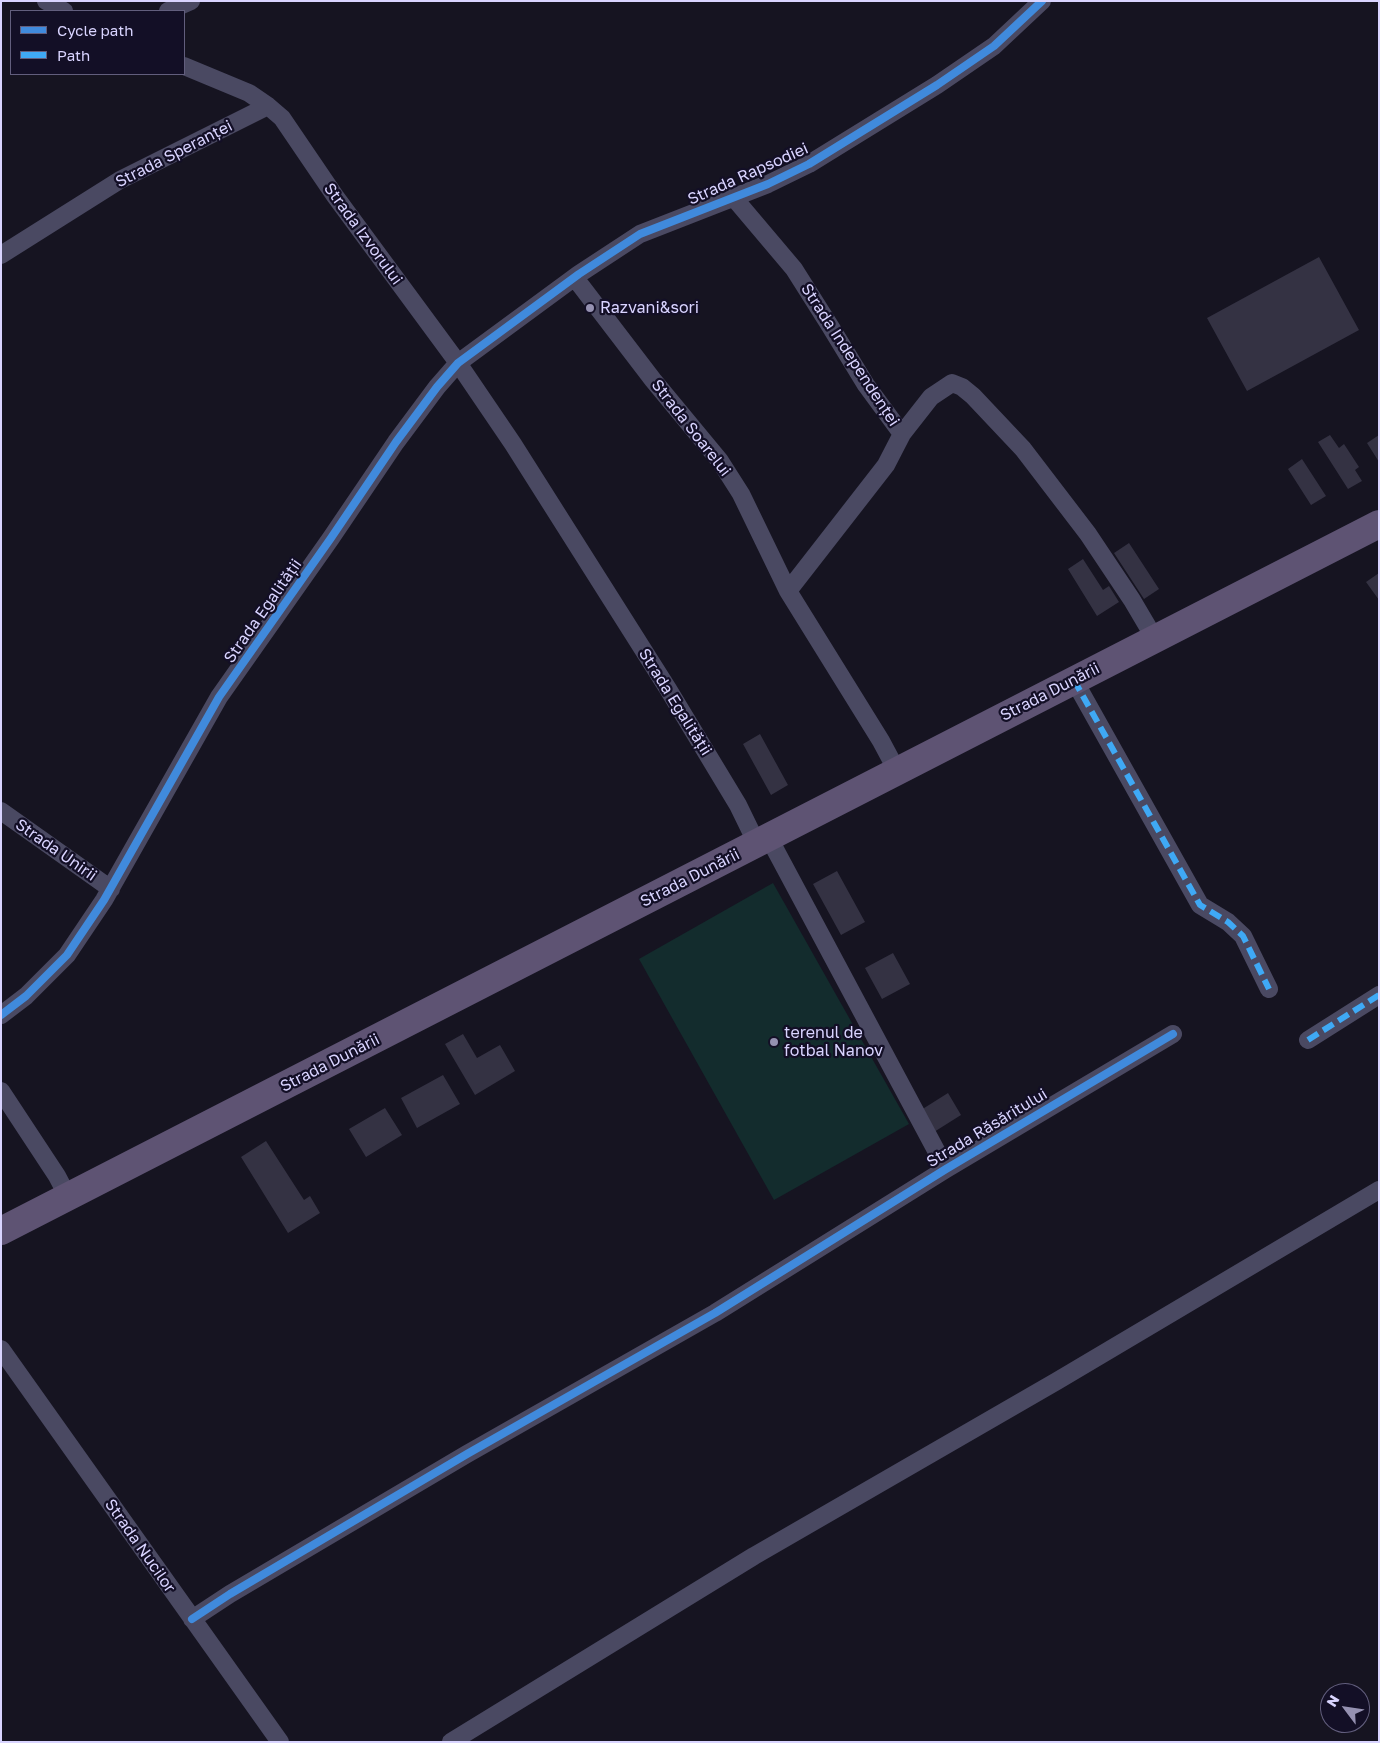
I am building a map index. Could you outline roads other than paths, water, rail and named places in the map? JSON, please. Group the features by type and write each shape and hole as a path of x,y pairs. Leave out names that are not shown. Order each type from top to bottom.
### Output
{"main road":[{"name":"Strada Dunării","path":"1,1231 1379,524"}],"street":[{"path":"46,1 62,10"},
{"path":"170,10 191,1"},
{"name":"Strada Rapsodiei","path":"458,362 640,234 768,184 809,164 936,85 994,46 1042,1"},
{"path":"185,66 249,93 268,106"},
{"name":"Strada Speranței","path":"1,256 120,180 268,106"},
{"name":"Strada Izvorului","path":"268,106 282,118 335,196 458,362"},
{"name":"Strada Independenței","path":"734,198 794,269 866,385 902,434 931,397 952,383 962,387 973,396 1023,449 1088,534 1132,600 1154,638"},
{"name":"Strada Soarelui","path":"575,278 653,380 720,461 741,494 788,591 881,741 897,771"},
{"name":"Strada Egalității","path":"1,1016 26,996 67,955 111,889 219,697 396,442 458,362 668,690 738,805 763,841"},
{"path":"788,591 886,465 902,434"},
{"path":"1074,680 1200,905 1228,922 1243,936 1269,989"},
{"name":"Strada Unirii","path":"1,811 111,889"},
{"name":"Strada Răsăritului","path":"763,841 946,1168"},
{"path":"1308,1040 1379,994"},
{"name":"Strada Răsăritului","path":"192,1619 230,1594 467,1454 715,1312 946,1168 1173,1034"},
{"path":"1,1091 57,1176 68,1197"},
{"path":"451,1742 754,1556 1379,1190"},
{"name":"Strada Nucilor","path":"1,1349 280,1742"}],"place":[{"name":"Razvani&sori","path":"590,308"},
{"name":"terenul de fotbal Nanov","path":"774,1042"}]}
